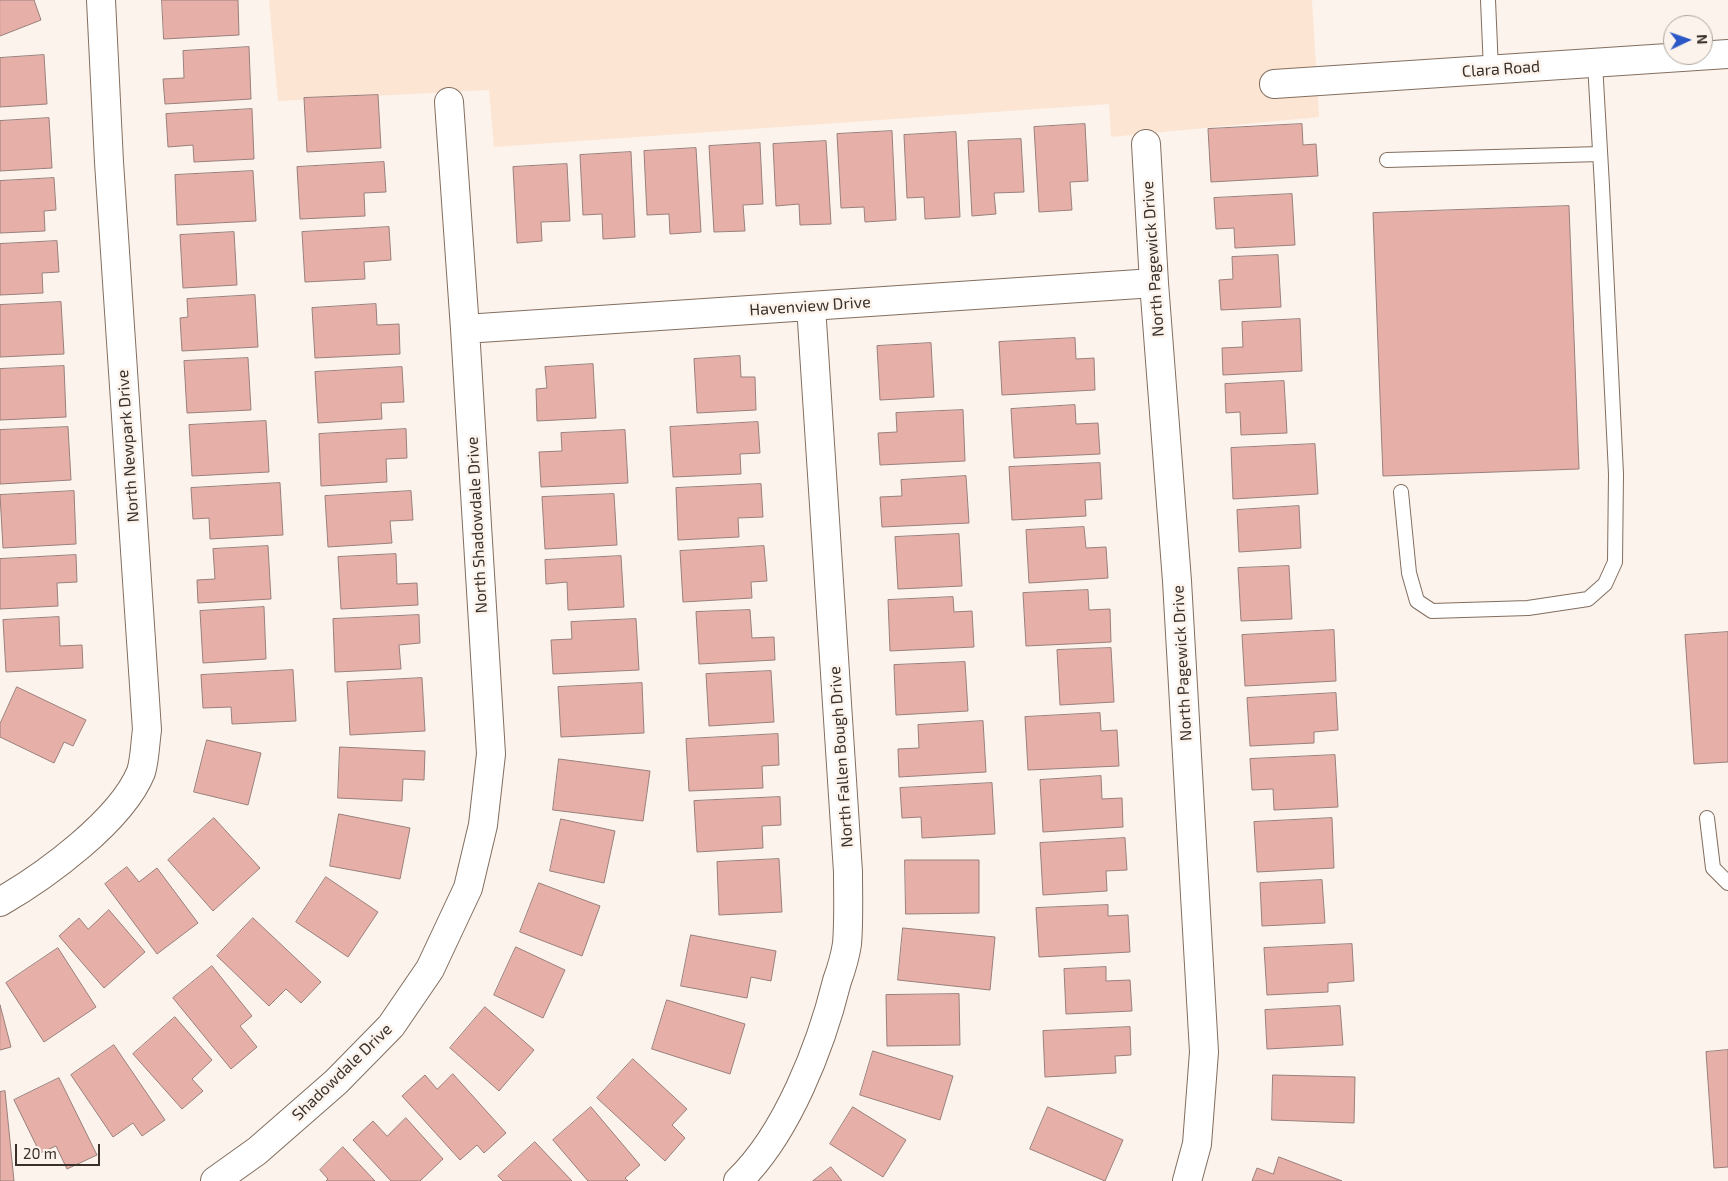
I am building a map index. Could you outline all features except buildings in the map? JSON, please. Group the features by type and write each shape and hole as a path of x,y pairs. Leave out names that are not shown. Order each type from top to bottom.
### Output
{"street":[{"name":"North Newpark Drive","path":"0,902 31,884 85,840 121,806 141,771 147,730 101,0"},
{"name":"Clara Road","path":"1274,84 1728,54"},
{"name":"North Shadowdale Drive","path":"443,940 468,888 483,825 491,754 449,102"},
{"name":"North Pagewick Drive","path":"1146,144 1154,283 1177,581 1204,1052 1197,1144 1187,1181"},
{"name":"Havenview Drive","path":"465,329 1154,283"},
{"name":"North Fallen Bough Drive","path":"738,1181 748,1172 778,1131 801,1084 828,1016 847,946 848,872 811,306"},
{"name":"Shadowdale Drive","path":"215,1181 257,1151 336,1082 391,1026 430,969 443,940"}],"lane":[{"path":"1488,0 1491,70"},
{"path":"1401,492 1409,573 1417,601 1432,611 1528,608 1588,599 1605,584 1615,562 1616,474 1594,63"},
{"path":"1387,160 1600,154"},
{"path":"1707,818 1712,868 1728,883"}],"shaded area":[{"path":"269,0 1312,0 1319,117 1111,137 1109,104 494,147 489,90 278,101"}]}
